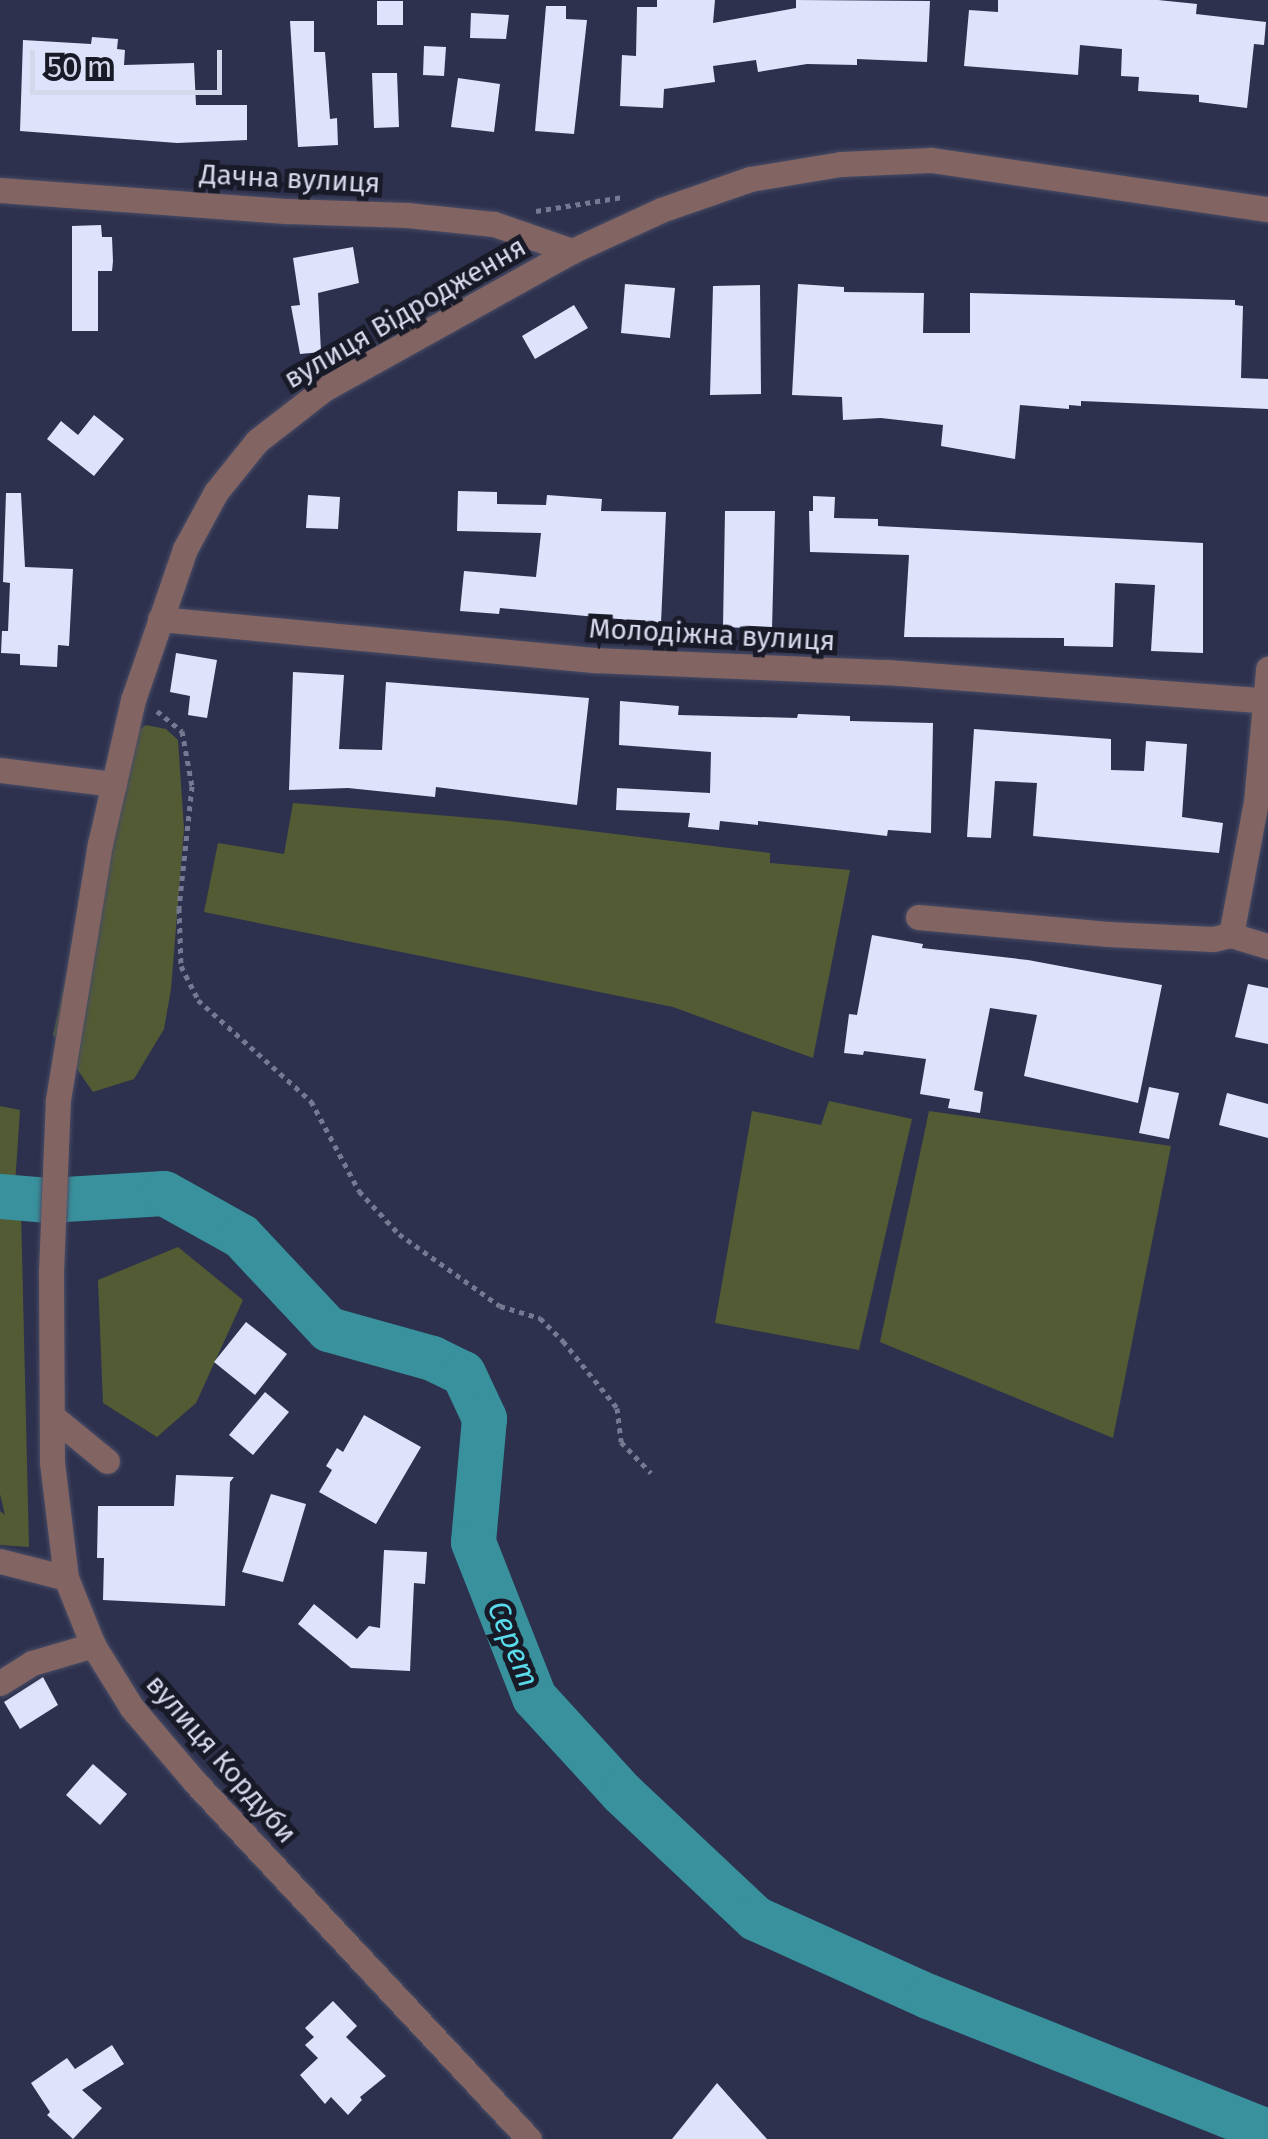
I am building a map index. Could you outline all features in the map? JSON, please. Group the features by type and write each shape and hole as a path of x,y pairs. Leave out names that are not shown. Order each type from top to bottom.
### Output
{"street":[{"name":"вулиця Відродження","path":"51,1272 58,1100 132,700 185,549 216,492 257,441 324,390 572,251 661,210 750,179 841,164 931,160 1268,210"},
{"name":"Дачна вулиця","path":"0,190 424,216 494,224 572,251"},
{"name":"Молодіжна вулиця","path":"160,619 594,660 886,672 1262,700"},
{"path":"1232,934 1256,802 1262,700 1268,668"},
{"path":"0,770 114,784"},
{"path":"918,916 1108,934 1213,939 1232,934 1268,946"},
{"name":"вулиця Кордуби","path":"51,1272 52,1462 66,1578 93,1645 132,1708 195,1782 530,2139"},
{"path":"52,1416 107,1461"},
{"path":"0,1561 66,1578"},
{"path":"0,1683 32,1663 93,1645"}],"path":[{"path":"132,700 164,714 182,732 192,786 179,908 181,966 198,1000 311,1101 358,1191 399,1234 500,1306 540,1318 563,1340 617,1408 621,1442 651,1474"}],"green space":[{"path":"146,725 166,729 178,740 184,829 171,989 164,1029 134,1079 93,1092 53,1035 116,746"},
{"path":"293,803 509,821 770,853 770,863 850,870 813,1058 673,1007 204,912 218,843 284,854"},
{"path":"829,1101 912,1119 859,1350 715,1323 752,1111 821,1125"},
{"path":"0,1106 20,1110 15,1185 0,1186"},
{"path":"929,1111 1171,1146 1113,1438 880,1342"},
{"path":"0,1207 21,1211 29,1547 0,1545 0,1511 5,1515 0,1494"},
{"path":"178,1247 243,1300 196,1403 157,1437 103,1403 98,1280"}],"building":[{"path":"657,0 715,0 713,23 796,8 796,0 930,1 927,62 857,59 857,65 807,64 758,72 756,60 713,66 715,82 664,89 663,108 620,106 622,55 636,56 637,7 657,7"},
{"path":"998,0 1158,0 1197,4 1196,14 1266,22 1264,45 1254,44 1247,108 1199,102 1199,95 1138,91 1139,77 1121,76 1122,49 1080,45 1078,75 964,66 969,10 998,12"},
{"path":"377,1 403,1 403,25 377,25"},
{"path":"546,6 566,6 566,19 587,20 574,134 535,131"},
{"path":"471,13 509,15 506,39 470,38"},
{"path":"290,21 314,21 314,52 325,52 330,119 337,118 338,145 298,147"},
{"path":"92,37 118,39 117,49 125,50 124,65 194,63 196,105 247,105 247,140 177,143 20,131 23,40 91,44"},
{"path":"424,46 446,47 444,76 423,75"},
{"path":"372,73 397,73 399,127 374,128"},
{"path":"458,78 500,84 494,132 451,127"},
{"path":"101,225 102,237 112,237 113,261 112,271 98,271 98,331 72,331 72,226"},
{"path":"353,247 359,283 318,293 321,352 300,354 291,306 300,305 293,258"},
{"path":"625,284 675,288 670,338 621,333"},
{"path":"798,284 844,287 844,292 924,293 923,333 970,333 970,293 1235,300 1235,305 1243,306 1241,378 1268,379 1268,409 1081,401 1081,406 1069,405 1069,409 1020,405 1015,459 941,446 943,425 881,418 843,420 842,397 792,395"},
{"path":"760,285 761,394 710,395 713,286"},
{"path":"574,305 588,328 535,359 522,336"},
{"path":"94,415 124,439 94,476 47,439 61,421 78,435"},
{"path":"458,491 497,492 497,504 546,505 547,495 602,499 601,511 666,512 661,623 500,608 499,614 460,611 464,571 536,577 541,533 457,531"},
{"path":"6,493 21,493 25,567 73,569 69,646 58,645 57,667 20,665 20,654 1,653 2,631 8,631 10,583 3,582"},
{"path":"308,495 340,497 338,529 306,528"},
{"path":"813,496 835,497 834,518 878,519 878,526 1203,543 1203,653 1151,651 1155,585 1115,583 1113,647 1064,646 1064,638 904,637 909,555 810,552 809,511 813,511"},
{"path":"725,511 775,511 772,629 723,627"},
{"path":"176,653 217,660 207,718 188,715 190,696 170,692"},
{"path":"293,672 344,675 339,749 382,750 386,682 589,698 577,805 436,787 435,797 348,788 289,790"},
{"path":"620,701 679,706 678,715 797,718 798,714 850,716 850,721 933,723 931,833 888,830 887,836 758,821 758,825 720,821 719,830 688,827 690,813 616,810 617,788 710,793 711,752 619,745"},
{"path":"974,729 1111,739 1111,770 1144,771 1146,741 1187,744 1182,817 1223,823 1219,853 1033,836 1037,783 995,781 991,838 967,837"},
{"path":"872,935 923,944 922,948 1028,960 1162,985 1138,1103 1024,1076 1037,1015 990,1008 974,1090 983,1092 980,1113 948,1108 950,1099 920,1094 926,1059 864,1051 863,1055 844,1053 849,1014 857,1015"},
{"path":"1248,984 1268,988 1268,1044 1235,1037"},
{"path":"1149,1087 1179,1093 1169,1139 1139,1133"},
{"path":"1227,1093 1268,1104 1268,1138 1219,1125"},
{"path":"246,1322 287,1354 255,1395 214,1362"},
{"path":"265,1392 289,1412 253,1455 229,1435"},
{"path":"364,1415 421,1447 376,1524 319,1492 332,1470 326,1466 337,1448 343,1452"},
{"path":"176,1475 234,1477 230,1482 225,1606 103,1600 104,1558 97,1558 98,1506 174,1506"},
{"path":"271,1494 306,1504 283,1582 242,1572"},
{"path":"384,1550 427,1552 425,1584 414,1583 410,1671 351,1668 298,1624 314,1604 357,1639 369,1626 380,1628"},
{"path":"43,1677 58,1705 20,1729 4,1702"},
{"path":"93,1764 127,1794 100,1825 66,1795"},
{"path":"333,2001 357,2026 346,2037 386,2076 360,2097 362,2100 348,2115 331,2097 325,2104 300,2075 318,2058 305,2045 314,2037 305,2028"},
{"path":"112,2045 124,2064 82,2090 102,2108 73,2139 47,2115 50,2112 31,2083 67,2058 75,2069"},
{"path":"717,2083 767,2139 672,2139"}],"waterway":[{"name":"Серет","path":"0,1196 48,1200 164,1193 241,1236 328,1329 432,1358 463,1373 484,1418 473,1542 534,1697 622,1793 755,1918 928,1996 1268,2131"}]}
